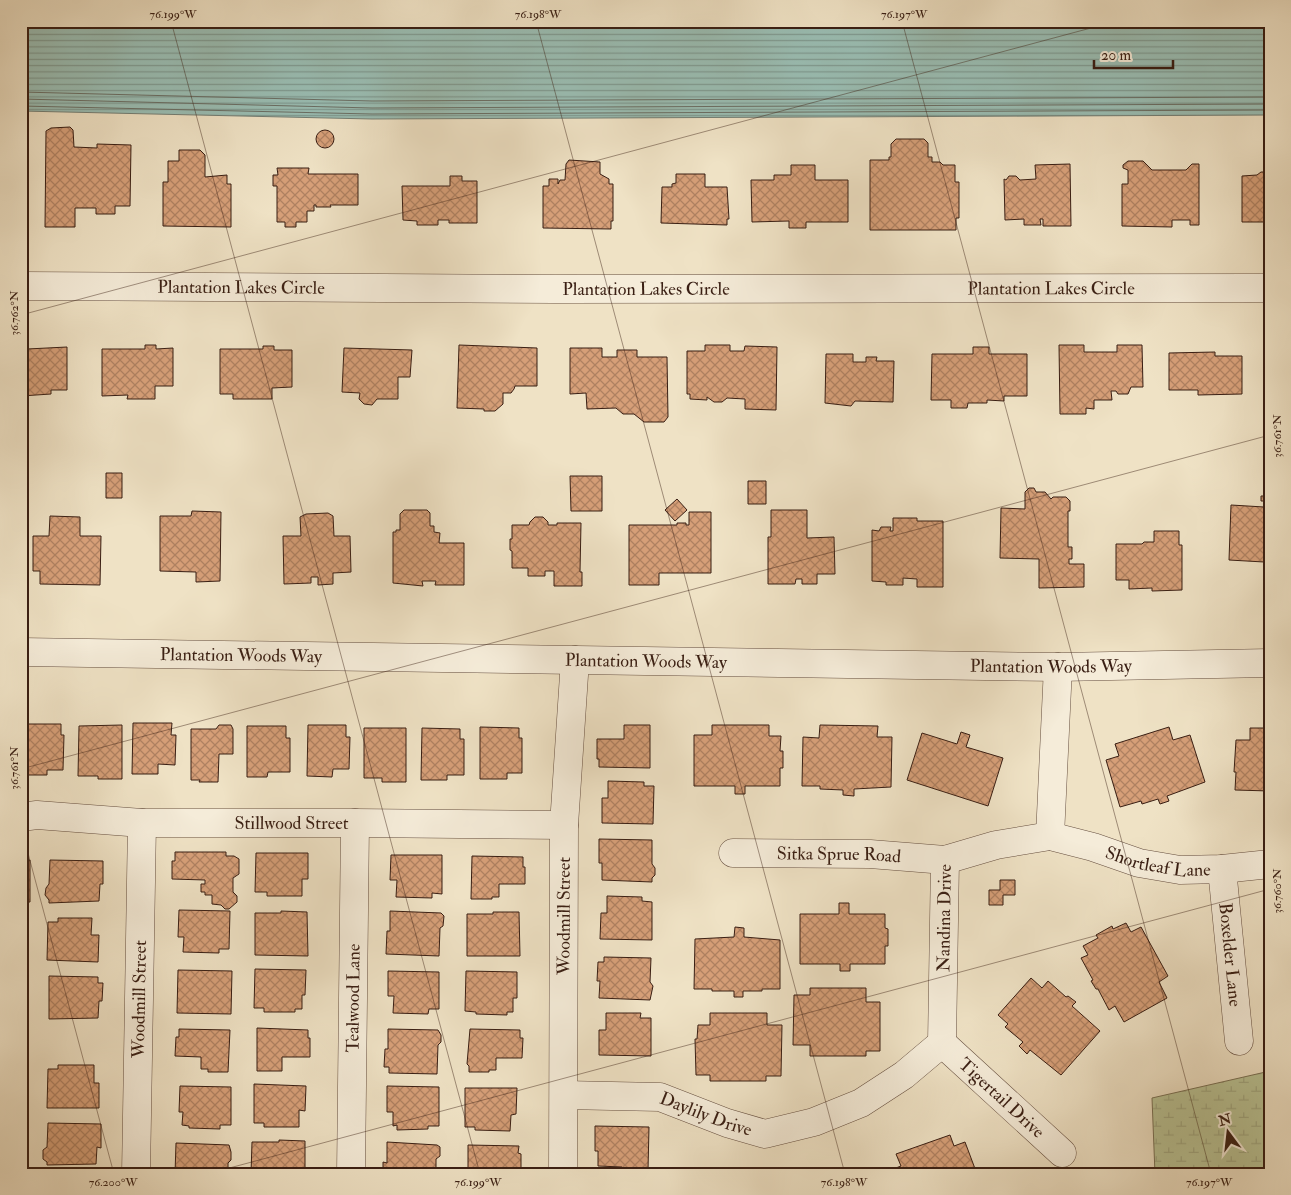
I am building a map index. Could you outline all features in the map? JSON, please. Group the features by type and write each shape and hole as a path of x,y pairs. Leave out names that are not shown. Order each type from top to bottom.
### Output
{"street":[{"name":"Plantation Lakes Circle","path":"21,286 545,289 1270,288"},
{"name":"Plantation Woods Way","path":"21,652 1058,667 1270,663"},
{"name":"Woodmill Street","path":"563,1174 564,826 575,660"},
{"path":"1050,836 1058,667"},
{"name":"Stillwood Street","path":"21,817 37,814 142,823 355,823 564,826"},
{"name":"Woodmill Street","path":"136,1174 142,823"},
{"name":"Tealwood Lane","path":"351,1174 355,823"},
{"name":"Nandina Drive","path":"942,1043 945,860 996,844 1050,836"},
{"name":"Shortleaf Lane","path":"1050,836 1093,847 1139,863 1180,870 1222,870 1270,864"},
{"name":"Sitka Sprue Road","path":"733,853 870,854 945,860"},
{"name":"Boxelder Lane","path":"1222,870 1239,1041"},
{"name":"Daylily Drive","path":"564,1095 660,1097 727,1123 765,1134 814,1122 860,1103 904,1075 942,1043"},
{"name":"Tigertail Drive","path":"942,1043 1062,1152"}],"green space":[{"path":"1270,1071 1270,1174 1155,1174 1152,1098"}],"water":[{"path":"21,21 1270,21 1270,115 372,119 21,111"}],"building":[{"path":"70,127 73,130 74,147 97,148 97,144 131,145 130,206 115,206 115,214 96,214 96,208 75,208 75,227 45,227 46,131 51,128"},
{"path":"325,130 331,133 334,139 331,145 325,148 319,145 316,139 319,133"},
{"path":"896,139 924,139 928,143 928,157 932,157 932,162 940,162 943,165 955,165 955,182 959,182 959,218 956,218 956,230 870,230 870,160 889,160 889,157 891,157 891,144"},
{"path":"179,150 200,150 205,155 205,177 227,175 227,184 231,184 231,227 163,226 163,182 168,182 168,161 179,161"},
{"path":"569,160 600,162 600,174 609,179 609,184 613,184 613,221 611,221 611,229 543,228 543,186 549,186 549,179 558,179 558,184 560,180 565,180 566,164"},
{"path":"1128,161 1143,161 1152,170 1186,170 1192,164 1199,164 1199,225 1190,225 1190,220 1172,220 1172,227 1122,226 1122,184 1128,184 1128,170 1123,168 1123,165"},
{"path":"1070,164 1071,226 1043,226 1043,219 1040,219 1041,225 1024,225 1024,219 1005,220 1004,179 1006,180 1009,176 1016,176 1020,180 1036,179 1035,165"},
{"path":"1268,164 1270,164 1270,222 1242,222 1242,176 1268,172"},
{"path":"791,165 815,165 815,180 848,180 848,222 806,222 806,228 789,228 789,221 752,222 751,180 774,180 774,175 791,175"},
{"path":"277,168 309,168 308,174 358,174 358,205 316,207 314,205 314,211 307,211 307,222 296,222 296,227 285,227 285,222 277,222 277,186 273,186 273,175 278,175"},
{"path":"676,174 705,174 705,187 727,187 729,219 727,219 727,225 661,223 662,187 672,187 672,184 676,183"},
{"path":"450,176 462,176 462,181 477,181 477,223 449,223 449,220 438,220 438,225 417,225 417,221 403,220 402,186 450,186"},
{"path":"21,345 27,345 27,349 67,347 67,390 51,390 51,394 21,396"},
{"path":"145,345 156,345 156,349 173,348 173,386 155,386 155,399 127,399 128,395 102,396 102,349 145,349"},
{"path":"459,345 537,348 537,386 515,386 511,393 503,393 503,404 495,411 457,408"},
{"path":"705,345 730,345 730,351 744,351 745,346 777,347 776,410 745,409 745,399 727,398 722,402 714,402 707,397 707,400 690,399 690,394 687,394 687,351 705,351"},
{"path":"1059,345 1084,345 1084,352 1117,352 1117,345 1142,345 1143,387 1131,387 1128,394 1118,394 1116,391 1111,391 1112,400 1094,400 1094,409 1086,408 1086,414 1060,414"},
{"path":"263,346 274,346 274,350 292,350 292,387 272,388 272,399 233,399 233,394 220,394 220,349 263,349"},
{"path":"973,347 989,347 989,354 1027,354 1027,396 1004,396 1004,401 987,400 987,403 968,403 967,408 951,408 951,400 931,400 932,354 973,354"},
{"path":"344,348 412,350 410,377 398,377 398,399 377,399 372,405 364,404 359,399 360,393 342,392"},
{"path":"570,348 602,348 602,357 617,357 617,350 637,350 637,357 667,357 668,417 664,422 644,422 634,414 623,414 616,408 587,409 586,393 570,394"},
{"path":"1215,352 1215,356 1242,356 1242,394 1198,395 1198,390 1169,390 1169,353"},
{"path":"826,354 853,354 853,362 866,362 866,357 877,357 876,361 894,361 893,402 855,401 851,406 825,403"},
{"path":"106,473 122,473 122,498 106,498"},
{"path":"570,476 602,476 602,511 571,511"},
{"path":"748,481 766,481 766,504 748,504"},
{"path":"1029,488 1034,488 1036,492 1045,492 1051,499 1053,497 1066,497 1070,501 1070,511 1068,511 1068,547 1072,547 1072,559 1069,559 1069,564 1084,564 1084,587 1039,588 1039,559 1000,558 1001,508 1025,509 1025,492"},
{"path":"1265,488 1270,488 1270,567 1264,567 1264,562 1229,560 1231,505 1264,507 1265,501 1261,501 1261,496 1264,496"},
{"path":"677,499 687,510 675,521 665,510"},
{"path":"404,510 427,510 430,513 430,526 434,526 434,532 440,533 439,543 464,543 464,585 435,585 436,581 422,581 423,586 393,583 393,532 400,530 400,514"},
{"path":"771,510 807,510 807,538 834,537 835,574 817,574 817,584 802,584 802,579 796,579 795,584 768,584 768,537 771,537"},
{"path":"192,511 221,512 220,581 196,582 196,572 160,571 160,516 191,516"},
{"path":"689,512 711,512 711,573 659,573 659,585 629,585 629,525 677,525 677,523 686,523 686,525 689,525"},
{"path":"328,513 333,516 334,536 350,536 351,572 333,573 333,584 318,585 318,577 311,577 311,583 284,584 283,536 301,536 300,517 306,514"},
{"path":"50,516 80,517 80,536 101,536 100,585 40,584 40,571 33,571 33,536 49,536"},
{"path":"535,517 543,517 548,522 548,525 581,523 580,572 582,572 582,586 554,586 554,571 545,571 545,576 528,576 528,568 512,568 510,539 512,539 512,525 529,525"},
{"path":"893,518 917,518 917,521 943,521 943,587 917,587 917,579 903,578 903,585 886,585 886,582 872,581 872,530 879,531 881,527 891,527 890,531 893,531"},
{"path":"1154,531 1179,531 1179,545 1182,545 1182,590 1152,591 1152,588 1129,589 1129,580 1116,580 1116,544 1154,542"},
{"path":"133,723 172,723 171,735 176,735 175,765 158,764 158,774 132,774"},
{"path":"22,724 61,724 61,735 64,735 63,770 47,770 47,775 21,775"},
{"path":"122,725 122,779 98,779 98,776 78,776 79,726"},
{"path":"219,725 231,725 233,729 233,754 219,754 218,782 191,780 191,729 216,729"},
{"path":"308,725 346,725 346,737 350,737 349,769 333,769 332,777 307,776"},
{"path":"624,725 650,725 650,768 599,767 597,739 624,739"},
{"path":"712,725 769,725 769,736 781,736 780,751 783,751 783,768 780,768 780,786 745,786 745,794 735,794 735,786 694,786 694,735 712,735"},
{"path":"820,725 878,726 877,737 892,737 891,787 854,789 854,796 843,795 843,790 820,789 820,786 802,786 803,737 819,738"},
{"path":"247,726 286,726 286,738 290,738 290,772 268,772 267,777 247,777"},
{"path":"480,727 519,728 519,738 522,738 522,773 507,773 507,779 480,779"},
{"path":"1169,727 1173,740 1190,735 1205,782 1167,796 1169,801 1160,804 1158,799 1142,804 1141,801 1120,807 1106,760 1119,756 1115,744"},
{"path":"364,728 406,728 406,782 382,782 382,778 364,778"},
{"path":"422,728 460,729 460,739 464,739 464,775 447,775 447,780 421,780"},
{"path":"1250,728 1270,728 1270,791 1235,790 1236,740 1250,740"},
{"path":"961,732 970,735 966,747 1003,758 988,806 907,780 922,733 957,744"},
{"path":"608,781 644,782 644,786 654,786 653,824 602,823 602,798 608,798"},
{"path":"599,839 652,840 652,864 655,868 655,875 652,878 652,882 602,880 602,863 599,863"},
{"path":"175,852 226,852 226,856 234,856 239,859 239,874 233,878 233,892 237,896 237,902 229,909 225,909 221,905 212,904 212,895 205,895 205,892 201,892 201,884 205,884 205,880 172,879 172,861 175,861"},
{"path":"256,853 308,853 308,879 302,879 302,896 267,896 267,892 255,892"},
{"path":"391,855 442,855 442,894 432,893 432,898 396,897 397,880 390,880"},
{"path":"472,856 523,857 525,884 499,884 499,897 471,899"},
{"path":"21,860 30,860 30,902 21,902"},
{"path":"50,860 103,861 103,884 100,884 99,901 49,903 45,895 49,884"},
{"path":"1000,880 1015,880 1015,895 1003,895 1003,905 989,905 989,890 1000,890"},
{"path":"607,896 642,897 642,901 652,902 652,940 600,939 601,913 607,913"},
{"path":"839,903 849,903 849,914 885,914 885,928 888,929 888,946 885,946 885,964 850,964 850,971 840,971 840,964 800,964 800,914 839,914"},
{"path":"179,910 230,911 229,949 219,949 219,953 183,952 184,937 178,937"},
{"path":"281,911 307,912 308,956 255,955 255,913 281,913"},
{"path":"390,911 441,913 444,916 443,926 440,928 439,956 386,954 387,931 390,931"},
{"path":"493,912 519,912 520,956 467,956 467,914 493,914"},
{"path":"58,918 92,918 91,935 99,935 98,962 47,960 48,922 58,922"},
{"path":"1126,923 1131,932 1141,927 1168,976 1159,982 1167,998 1124,1022 1115,1006 1109,1010 1098,989 1096,989 1091,981 1093,980 1081,958 1088,955 1083,946 1098,938 1096,935 1112,926 1113,929"},
{"path":"735,927 744,928 744,937 780,940 780,989 743,991 743,997 734,997 734,991 694,989 695,939 734,937"},
{"path":"604,957 651,958 650,982 653,986 650,1000 599,998 600,981 597,981 598,962 604,962"},
{"path":"255,969 306,970 305,995 302,995 302,1009 295,1009 295,1012 264,1012 264,1008 254,1008"},
{"path":"178,970 232,971 231,1014 177,1013"},
{"path":"388,971 439,972 439,1009 429,1009 428,1014 393,1013 394,996 388,996"},
{"path":"466,971 517,972 517,998 513,998 513,1012 507,1012 507,1015 476,1014 476,1012 465,1011"},
{"path":"49,976 98,977 98,983 103,983 102,1001 99,1001 98,1018 49,1019"},
{"path":"1031,978 1042,988 1048,981 1066,997 1068,996 1076,1002 1072,1006 1100,1031 1061,1075 1030,1050 1027,1054 1019,1046 1023,1042 1005,1027 1008,1024 998,1015"},
{"path":"810,988 866,988 866,1002 880,1002 880,1051 866,1051 866,1056 810,1056 810,1045 793,1045 794,995 810,995"},
{"path":"606,1013 641,1013 640,1018 651,1018 651,1056 599,1055 599,1030 606,1030"},
{"path":"710,1013 767,1013 767,1025 782,1025 781,1076 766,1076 766,1081 710,1081 710,1075 696,1075 695,1039 697,1039 698,1025 710,1025"},
{"path":"257,1028 308,1030 310,1057 282,1057 282,1071 257,1071"},
{"path":"179,1029 230,1030 228,1072 208,1072 208,1069 201,1069 201,1057 175,1056 176,1037 179,1037"},
{"path":"388,1029 438,1030 441,1035 441,1042 438,1045 437,1074 389,1073 389,1067 384,1067 385,1049 388,1049"},
{"path":"470,1029 520,1030 520,1038 523,1038 522,1058 496,1058 496,1070 469,1072 467,1064"},
{"path":"58,1065 94,1065 94,1083 99,1083 99,1108 47,1108 48,1069 58,1069"},
{"path":"254,1084 306,1086 305,1111 299,1110 299,1127 264,1127 264,1123 254,1123"},
{"path":"180,1086 231,1087 231,1125 220,1125 220,1129 189,1128 189,1126 182,1125 183,1112 179,1112"},
{"path":"387,1086 439,1087 439,1126 428,1126 428,1129 397,1130 397,1125 393,1126 393,1112 387,1112"},
{"path":"465,1088 517,1088 516,1114 511,1115 510,1131 475,1130 475,1127 465,1127"},
{"path":"48,1123 101,1124 101,1148 97,1147 96,1164 47,1165 47,1162 43,1159 43,1150 47,1147"},
{"path":"595,1126 649,1127 648,1170 598,1166 598,1151 595,1151"},
{"path":"950,1135 954,1146 965,1142 977,1174 883,1174 901,1166 896,1154"},
{"path":"279,1140 305,1141 305,1174 251,1174 252,1142 279,1142"},
{"path":"387,1142 437,1145 440,1147 440,1156 436,1159 436,1174 383,1174 383,1162 387,1163"},
{"path":"176,1143 229,1145 231,1160 228,1163 228,1174 175,1174"},
{"path":"468,1145 519,1146 518,1153 521,1154 521,1173 464,1174 464,1169 468,1169"}]}
